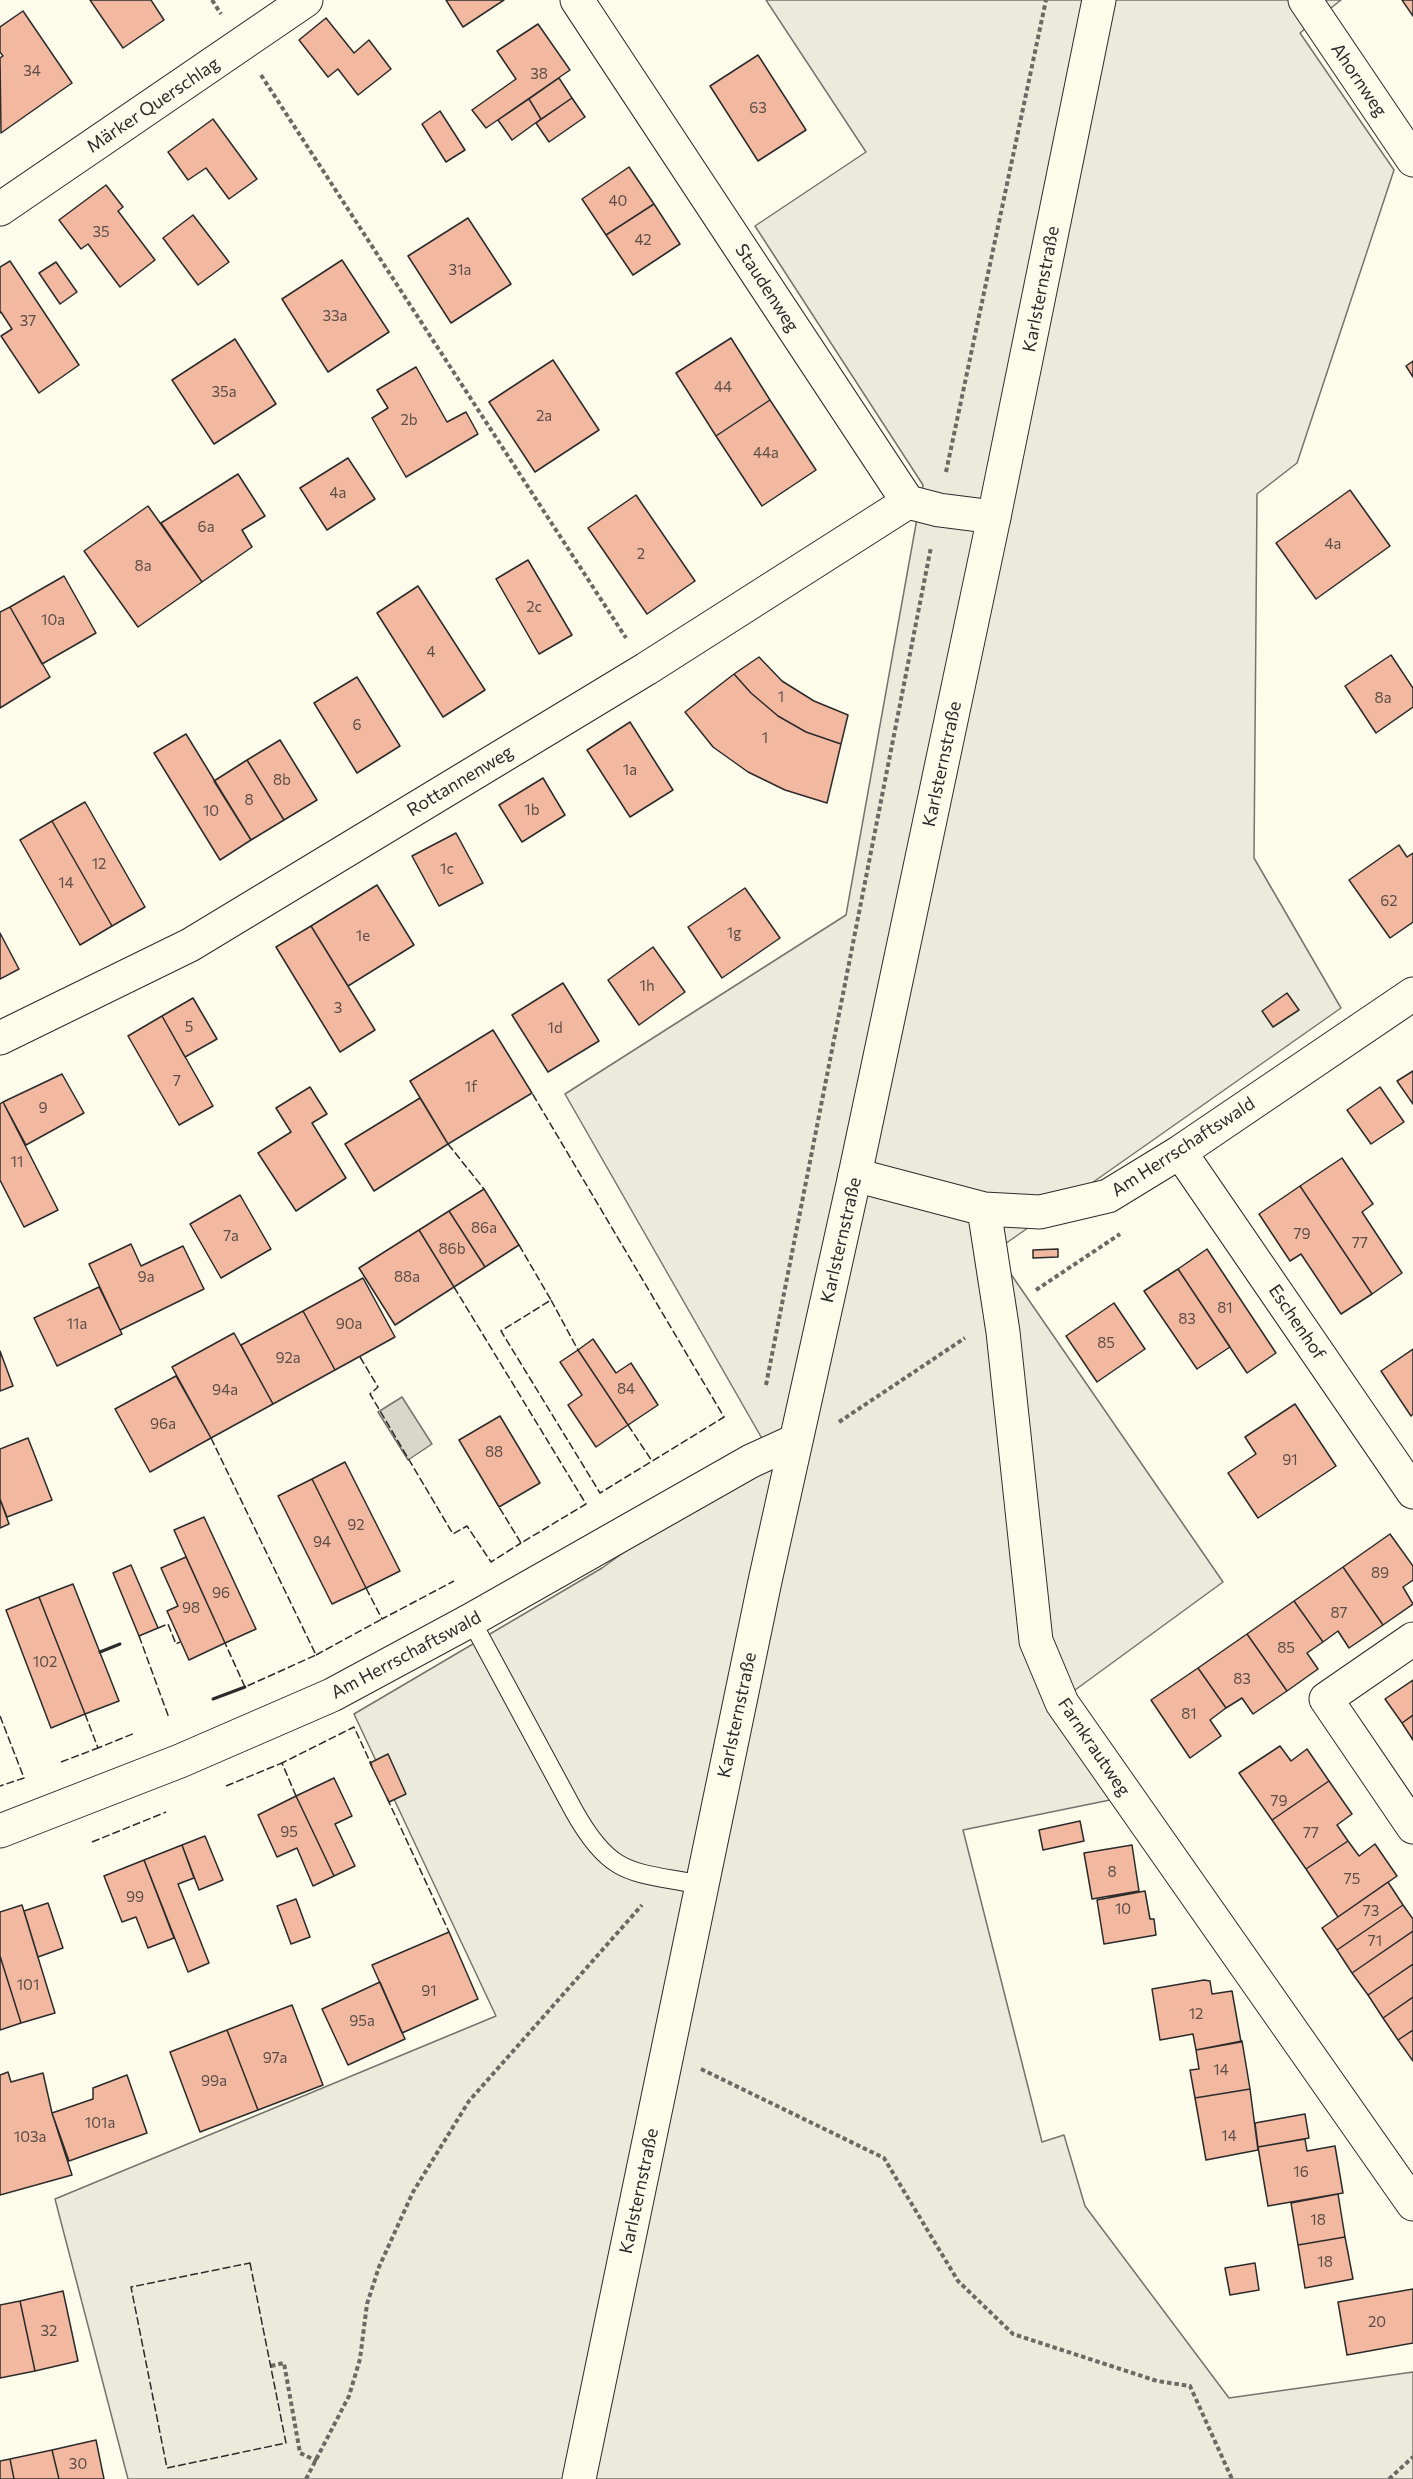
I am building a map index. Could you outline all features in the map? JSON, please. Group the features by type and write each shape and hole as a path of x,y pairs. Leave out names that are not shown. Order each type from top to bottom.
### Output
{"street":[{"name":"Märker Querschlag","path":"0,209 306,0"},
{"name":"Staudenweg","path":"577,0 923,506"},
{"name":"Karlsternstraße","path":"579,2479 795,1441 855,1175 994,517 1099,0"},
{"name":"Ahornweg","path":"1305,0 1413,160"},
{"path":"923,506 994,517"},
{"name":"Rottannenweg","path":"0,1038 190,945 646,669 923,506"},
{"name":"Am Herrschaftswald","path":"855,1175 984,1209 1040,1212 1108,1196 1180,1152 1413,994"},
{"name":"Eschenhof","path":"1180,1152 1413,1492"},
{"name":"Farnkrautweg","path":"984,1209 1003,1332 1036,1641 1062,1703 1407,2185"},
{"name":"Am Herrschaftswald","path":"0,1832 180,1761 332,1695 471,1620 751,1461 795,1441"},
{"path":"1413,1639 1326,1699 1413,1827"}],"lane":[{"path":"471,1620 588,1837 619,1866 631,1872 702,1885"}],"path":[{"path":"765,1391 923,506 1046,0"},
{"path":"242,45 646,669"},
{"path":"306,2479 349,2396 360,2359 367,2304 379,2267 413,2192 469,2102 666,1878"},
{"path":"700,2068 884,2158 958,2281 1013,2334 1157,2381 1190,2386 1232,2479"},
{"path":"271,2366 284,2363 300,2453 317,2461"},
{"path":"1389,2479 1413,2457"}],"shaded area":[{"path":"766,0 1341,0 1300,33 1394,170 1297,463 1257,494 1254,858 1341,1008 995,1251 1223,1582 1049,1709 1110,1800 963,1830 1042,2142 1064,2135 1085,2206 1229,2398 1413,2372 1413,2479 128,2479 55,2199 496,2016 354,1714 602,1568 768,1449 565,1094 846,915 923,485 755,226 866,152"},
{"path":"402,1397 432,1444 408,1460 378,1412"}],"building":[{"path":"90,0 151,0 164,20 123,48"},
{"path":"446,0 504,0 463,27"},
{"path":"1402,0 1413,0 1413,16"},
{"path":"23,11 72,83 1,133 0,58 3,56 0,52 0,27"},
{"path":"326,18 354,53 369,40 391,69 358,95 338,69 328,77 299,40"},
{"path":"538,24 570,70 486,128 472,110 516,79 497,51"},
{"path":"758,55 806,130 758,161 710,86"},
{"path":"559,78 572,98 541,119 529,99"},
{"path":"572,98 585,117 549,142 536,123"},
{"path":"529,99 541,119 512,140 498,120"},
{"path":"440,111 465,150 446,162 422,124"},
{"path":"213,119 257,179 229,199 206,168 188,180 168,152"},
{"path":"629,167 654,204 606,235 582,199"},
{"path":"106,185 123,207 118,211 155,260 120,287 88,244 81,249 59,220"},
{"path":"654,204 680,244 633,275 606,235"},
{"path":"193,215 229,262 198,285 163,238"},
{"path":"468,218 511,284 451,323 408,256"},
{"path":"342,260 389,332 328,372 282,299"},
{"path":"10,261 79,365 39,393 1,336 12,329 0,313 0,267"},
{"path":"56,262 77,292 60,304 39,273"},
{"path":"731,338 770,400 716,436 676,373"},
{"path":"235,339 276,404 214,444 172,380"},
{"path":"553,360 599,430 535,472 489,402"},
{"path":"1413,361 1413,377 1406,366"},
{"path":"416,367 447,422 466,412 478,434 406,477 372,418 388,408 377,390"},
{"path":"770,400 816,470 762,506 716,436"},
{"path":"348,458 375,499 327,530 300,488"},
{"path":"238,474 265,516 242,530 252,547 202,582 161,523"},
{"path":"1350,490 1390,546 1316,599 1276,543"},
{"path":"636,495 695,581 647,614 588,528"},
{"path":"148,506 202,582 138,627 84,551"},
{"path":"528,560 572,635 539,654 496,579"},
{"path":"64,576 96,633 42,664 10,607"},
{"path":"418,586 485,690 443,717 377,613"},
{"path":"10,607 50,677 0,708 0,612"},
{"path":"1391,655 1413,688 1413,707 1376,733 1345,686"},
{"path":"759,657 782,681 814,701 848,715 841,744 806,732 778,716 751,693 734,674"},
{"path":"734,674 751,693 778,716 806,732 841,744 827,803 785,790 748,772 713,747 685,712"},
{"path":"357,677 400,746 357,773 314,703"},
{"path":"630,722 673,790 630,817 587,750"},
{"path":"186,734 251,840 220,860 154,753"},
{"path":"280,740 317,800 284,820 247,760"},
{"path":"247,760 284,820 251,840 214,781"},
{"path":"543,778 565,815 522,842 499,805"},
{"path":"85,802 145,907 112,926 52,821"},
{"path":"52,821 112,926 80,945 20,840"},
{"path":"456,833 483,883 439,906 412,856"},
{"path":"1399,845 1407,857 1413,853 1413,922 1390,938 1349,880"},
{"path":"377,885 414,945 348,986 311,926"},
{"path":"745,888 780,938 722,978 688,927"},
{"path":"311,926 375,1030 340,1052 276,947"},
{"path":"0,933 19,969 0,979"},
{"path":"653,947 685,992 639,1025 608,980"},
{"path":"563,983 599,1041 548,1072 512,1015"},
{"path":"1287,993 1299,1010 1273,1027 1262,1011"},
{"path":"193,998 217,1039 185,1057 162,1016"},
{"path":"162,1016 213,1106 179,1125 128,1036"},
{"path":"493,1030 532,1093 448,1144 410,1081"},
{"path":"1413,1071 1413,1104 1397,1081"},
{"path":"62,1074 84,1113 26,1145 3,1102"},
{"path":"310,1087 327,1114 312,1123 346,1178 296,1211 258,1153 291,1132 276,1108"},
{"path":"1380,1087 1404,1122 1371,1144 1347,1110"},
{"path":"420,1098 448,1144 374,1191 345,1144"},
{"path":"3,1102 58,1210 24,1227 0,1180 0,1104"},
{"path":"1342,1158 1373,1204 1362,1212 1402,1273 1372,1294 1300,1186"},
{"path":"1300,1186 1372,1294 1341,1314 1301,1254 1290,1261 1259,1214"},
{"path":"484,1189 519,1245 485,1267 449,1211"},
{"path":"240,1195 271,1249 221,1278 190,1224"},
{"path":"449,1211 485,1267 454,1287 419,1230"},
{"path":"419,1230 454,1287 395,1325 359,1268"},
{"path":"131,1244 141,1266 183,1246 204,1289 120,1330 89,1264"},
{"path":"1058,1249 1058,1257 1033,1258 1033,1250"},
{"path":"1207,1249 1276,1353 1247,1373 1178,1269"},
{"path":"1178,1269 1230,1347 1197,1369 1144,1291"},
{"path":"363,1278 395,1337 335,1370 303,1311"},
{"path":"99,1287 122,1334 57,1366 34,1318"},
{"path":"1114,1303 1145,1349 1097,1382 1066,1336"},
{"path":"303,1311 335,1370 273,1404 241,1345"},
{"path":"234,1333 273,1404 211,1438 172,1367"},
{"path":"593,1339 616,1373 631,1363 658,1405 628,1425 578,1350"},
{"path":"1413,1349 1413,1414 1411,1416 1381,1371"},
{"path":"578,1350 628,1425 596,1447 568,1405 582,1395 560,1362"},
{"path":"0,1351 13,1386 0,1391"},
{"path":"176,1376 211,1438 150,1472 115,1409"},
{"path":"1295,1404 1336,1466 1258,1518 1228,1473 1256,1454 1245,1437"},
{"path":"500,1416 540,1483 499,1507 459,1440"},
{"path":"28,1438 52,1500 7,1517 0,1499 0,1449"},
{"path":"345,1462 400,1571 366,1588 312,1479"},
{"path":"312,1479 366,1588 332,1604 278,1496"},
{"path":"0,1499 9,1524 0,1528"},
{"path":"204,1517 256,1629 225,1643 174,1530"},
{"path":"1390,1534 1413,1566 1413,1580 1403,1587 1413,1604 1383,1625 1343,1567"},
{"path":"186,1557 225,1643 189,1660 167,1611 178,1606 161,1568"},
{"path":"131,1565 158,1628 139,1636 113,1573"},
{"path":"1343,1567 1383,1625 1349,1648 1338,1631 1323,1642 1294,1601"},
{"path":"73,1584 119,1701 85,1714 39,1597"},
{"path":"39,1597 85,1714 51,1728 6,1610"},
{"path":"1294,1601 1323,1642 1307,1653 1318,1669 1287,1691 1247,1634"},
{"path":"1247,1634 1287,1691 1253,1714 1242,1698 1226,1708 1198,1668"},
{"path":"1198,1668 1226,1708 1210,1720 1221,1736 1190,1758 1151,1700"},
{"path":"1413,1680 1413,1715 1402,1723 1385,1699"},
{"path":"1413,1715 1413,1740 1402,1723"},
{"path":"1280,1746 1291,1761 1307,1749 1329,1781 1272,1820 1239,1773"},
{"path":"388,1754 406,1794 389,1802 370,1763"},
{"path":"334,1778 352,1816 335,1824 355,1866 334,1876 296,1796"},
{"path":"1329,1781 1352,1814 1337,1825 1348,1841 1306,1869 1272,1820"},
{"path":"296,1796 334,1876 313,1886 297,1848 277,1857 258,1815"},
{"path":"1080,1821 1084,1841 1043,1850 1039,1830"},
{"path":"205,1836 223,1880 199,1890 182,1845"},
{"path":"1348,1841 1359,1856 1375,1844 1397,1876 1338,1917 1306,1869"},
{"path":"182,1845 194,1878 178,1884 209,1963 188,1972 144,1860"},
{"path":"1132,1845 1139,1891 1092,1899 1084,1853"},
{"path":"144,1860 174,1938 148,1948 136,1917 122,1922 104,1876"},
{"path":"1388,1882 1403,1905 1337,1950 1322,1928"},
{"path":"1145,1891 1150,1919 1154,1919 1156,1935 1104,1944 1097,1900"},
{"path":"296,1899 310,1937 291,1944 277,1906"},
{"path":"48,1903 63,1948 38,1957 24,1911"},
{"path":"22,1905 55,2013 21,2023 0,1956 0,1912"},
{"path":"1403,1905 1413,1919 1413,1931 1352,1973 1337,1950"},
{"path":"1413,1931 1413,1964 1368,1995 1352,1973"},
{"path":"449,1932 478,1999 402,2033 372,1965"},
{"path":"0,1956 21,2023 0,2030"},
{"path":"1413,1964 1413,1997 1383,2018 1368,1995"},
{"path":"1204,1980 1210,1981 1212,1994 1232,1991 1241,2042 1196,2050 1193,2034 1160,2040 1152,1989"},
{"path":"380,1982 405,2039 348,2065 322,2009"},
{"path":"1413,1997 1413,2030 1398,2040 1383,2018"},
{"path":"292,2005 323,2085 258,2110 227,2030"},
{"path":"227,2030 258,2110 200,2132 170,2052"},
{"path":"1413,2030 1413,2061 1398,2040"},
{"path":"1242,2041 1250,2089 1195,2098 1190,2070 1199,2069 1196,2050"},
{"path":"8,2072 11,2082 43,2073 52,2113 72,2175 0,2195 0,2075"},
{"path":"127,2075 147,2133 69,2161 52,2113 93,2099 93,2088"},
{"path":"1250,2089 1258,2150 1206,2160 1195,2098"},
{"path":"1305,2114 1309,2138 1258,2147 1255,2123"},
{"path":"1305,2139 1307,2151 1335,2146 1343,2193 1268,2206 1258,2147"},
{"path":"1338,2194 1345,2237 1298,2245 1291,2203"},
{"path":"1345,2237 1353,2279 1305,2288 1298,2245"},
{"path":"1255,2263 1259,2290 1230,2295 1225,2268"},
{"path":"1413,2289 1413,2343 1347,2355 1338,2302"},
{"path":"63,2291 78,2361 35,2371 20,2301"},
{"path":"20,2301 35,2371 0,2378 0,2305"},
{"path":"96,2440 104,2479 59,2479 52,2450"},
{"path":"52,2450 59,2479 14,2479 10,2459"},
{"path":"10,2459 14,2479 0,2479 0,2461"}],"fence":[{"path":"519,1245 551,1300 501,1331 600,1493 724,1417 532,1093"},
{"path":"448,1144 484,1189"},
{"path":"454,1287 586,1504 521,1543 499,1507"},
{"path":"551,1300 578,1350"},
{"path":"360,1357 378,1387 370,1394 453,1534 467,1526 491,1562 521,1543"},
{"path":"628,1425 652,1461"},
{"path":"211,1438 316,1655 245,1687 225,1643"},
{"path":"366,1588 382,1619 454,1581"},
{"path":"316,1655 382,1619"},
{"path":"158,1628 168,1624 176,1644 180,1642"},
{"path":"139,1636 169,1718"},
{"path":"85,1714 98,1748 135,1733"},
{"path":"0,1716 24,1778 0,1786"},
{"path":"296,1796 282,1763 354,1727 372,1766"},
{"path":"61,1762 98,1748"},
{"path":"226,1786 282,1763"},
{"path":"387,1798 449,1932"},
{"path":"92,1842 166,1812"},
{"path":"250,2263 286,2443 167,2468 131,2287 250,2263"}],"wall":[{"path":"100,1652 120,1644"},
{"path":"213,1699 245,1687"}]}
